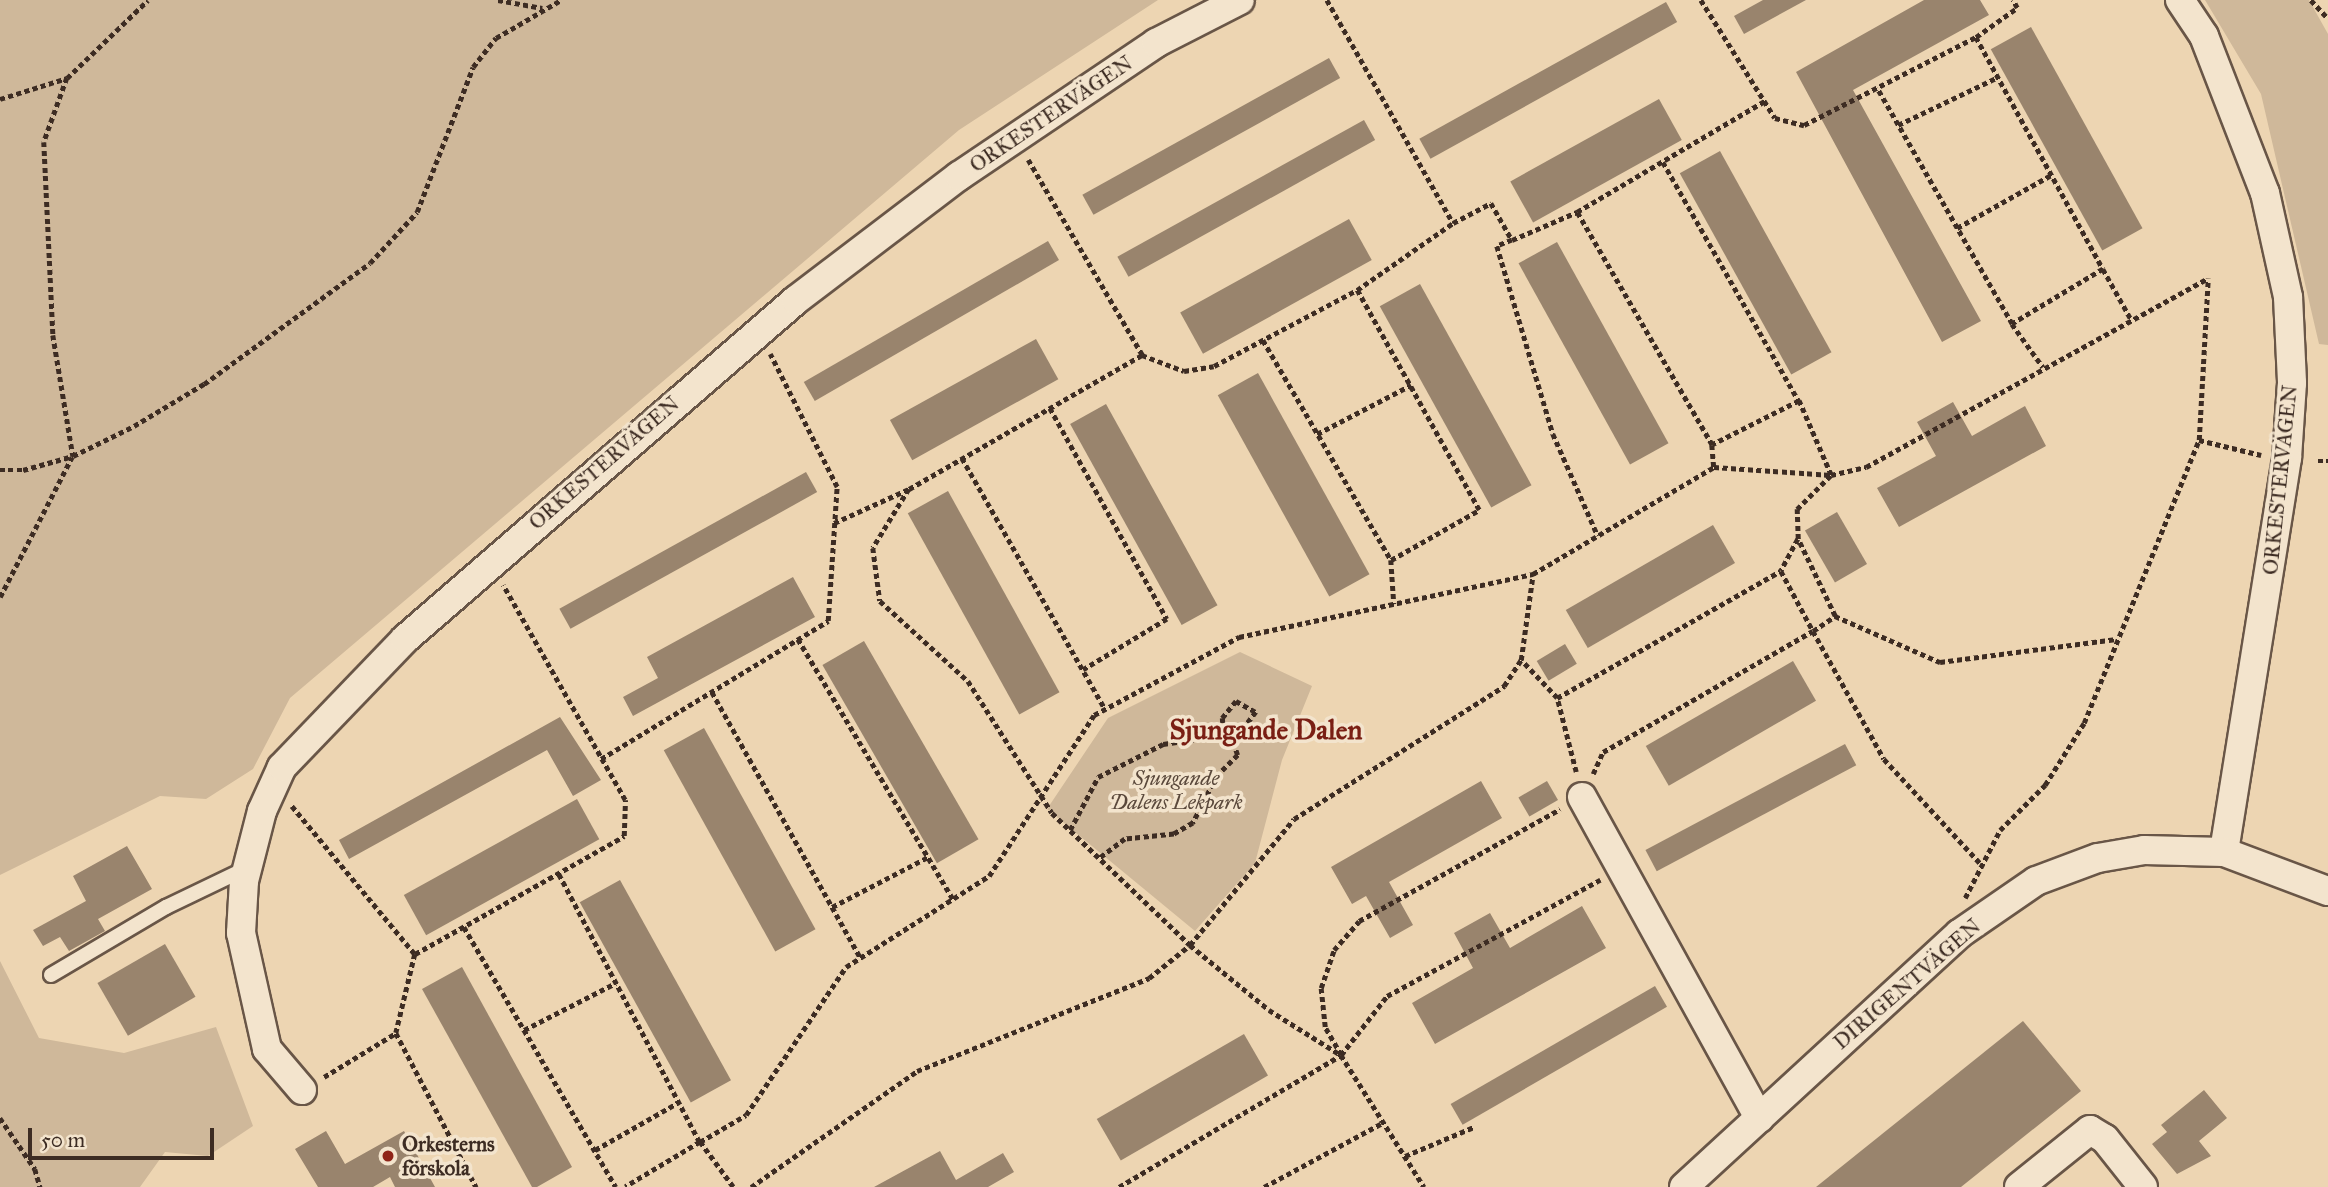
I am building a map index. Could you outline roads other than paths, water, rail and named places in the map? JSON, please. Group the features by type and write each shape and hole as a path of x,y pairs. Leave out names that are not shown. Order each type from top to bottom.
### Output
{"street":[{"name":"ORKESTERVÄGEN","path":"302,1090 267,1049 242,933 248,868 282,766 328,716 491,563 759,331 1015,138 1156,43 1240,0"},
{"name":"ORKESTERVÄGEN","path":"2180,0 2204,36 2265,193 2288,297 2292,383 2287,458 2224,852"},
{"path":"1582,797 1759,1118"},
{"name":"DIRIGENTVÄGEN","path":"1684,1187 1959,934 2036,881 2098,858 2144,850 2224,852 2328,891"},
{"path":"2019,1187 2090,1130 2105,1139 2143,1187"}],"lane":[{"path":"51,975 166,907 248,868"}],"place":[{"name":"Orkesterns förskola","path":"388,1156"}],"district":[{"name":"Sjungande Dalen","path":"1266,730"}],"park label":[{"name":"Sjungande Dalens Lekpark","path":"1176,790"}]}
